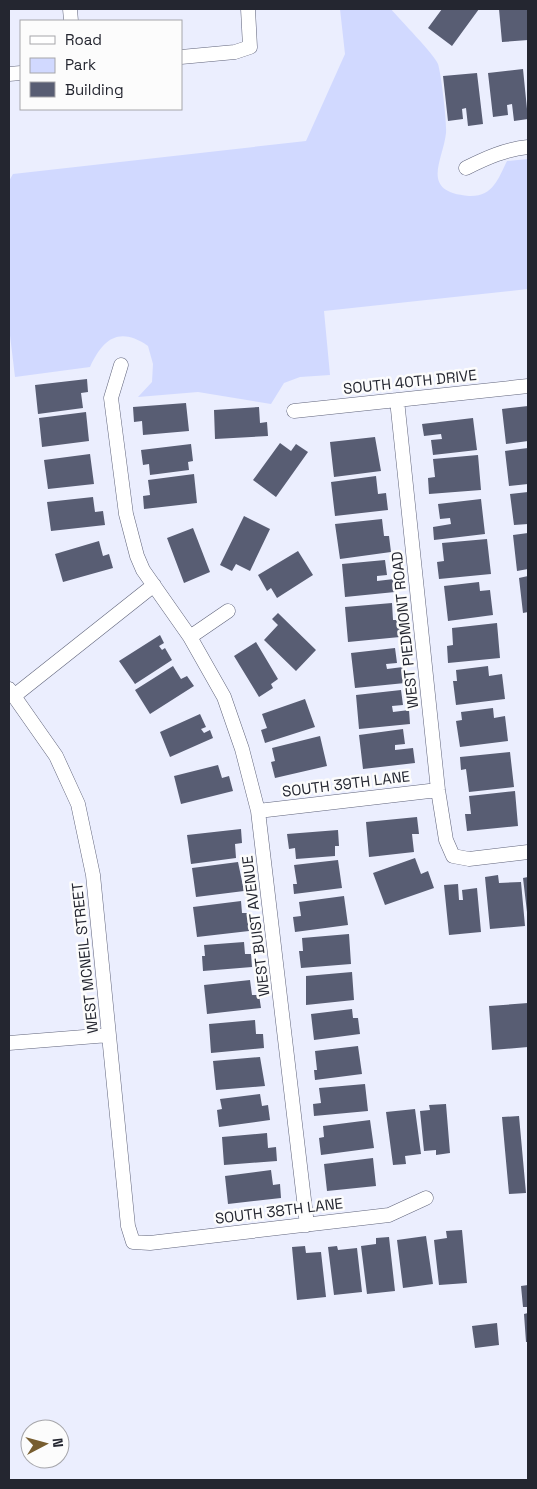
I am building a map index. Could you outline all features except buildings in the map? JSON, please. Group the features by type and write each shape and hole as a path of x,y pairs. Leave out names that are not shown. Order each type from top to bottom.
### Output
{"street":[{"path":"182,57 235,52 250,47 248,9"},
{"path":"466,168 486,158 528,146"},
{"name":"WEST BUIST AVENUE","path":"121,365 112,398 126,514 137,556 154,585 190,637 224,698 242,749 258,811 307,1224"},
{"name":"SOUTH 40TH DRIVE","path":"294,411 528,386"},
{"name":"WEST PIEDMONT ROAD","path":"397,400 438,790 446,840 453,856 469,859 528,852"},
{"path":"11,692 154,585"},
{"path":"190,637 228,611"},
{"name":"WEST MCNEIL STREET","path":"11,692 56,756 78,804 93,875 128,1226 133,1242"},
{"name":"SOUTH 39TH LANE","path":"258,811 438,790"},
{"path":"9,1042 109,1035"},
{"name":"SOUTH 38TH LANE","path":"133,1242 150,1243 389,1215 426,1198"}],"green space":[{"path":"340,9 391,9 424,45 438,64 446,119 446,133 438,174 439,182 444,188 454,193 477,196 494,186 507,161 528,159 528,289 324,311 330,375 300,377 284,383 271,404 198,392 138,397 152,382 153,364 148,346 138,340 120,336 113,338 100,349 90,367 15,377 9,327 9,181 13,174 306,141 345,54"}]}
